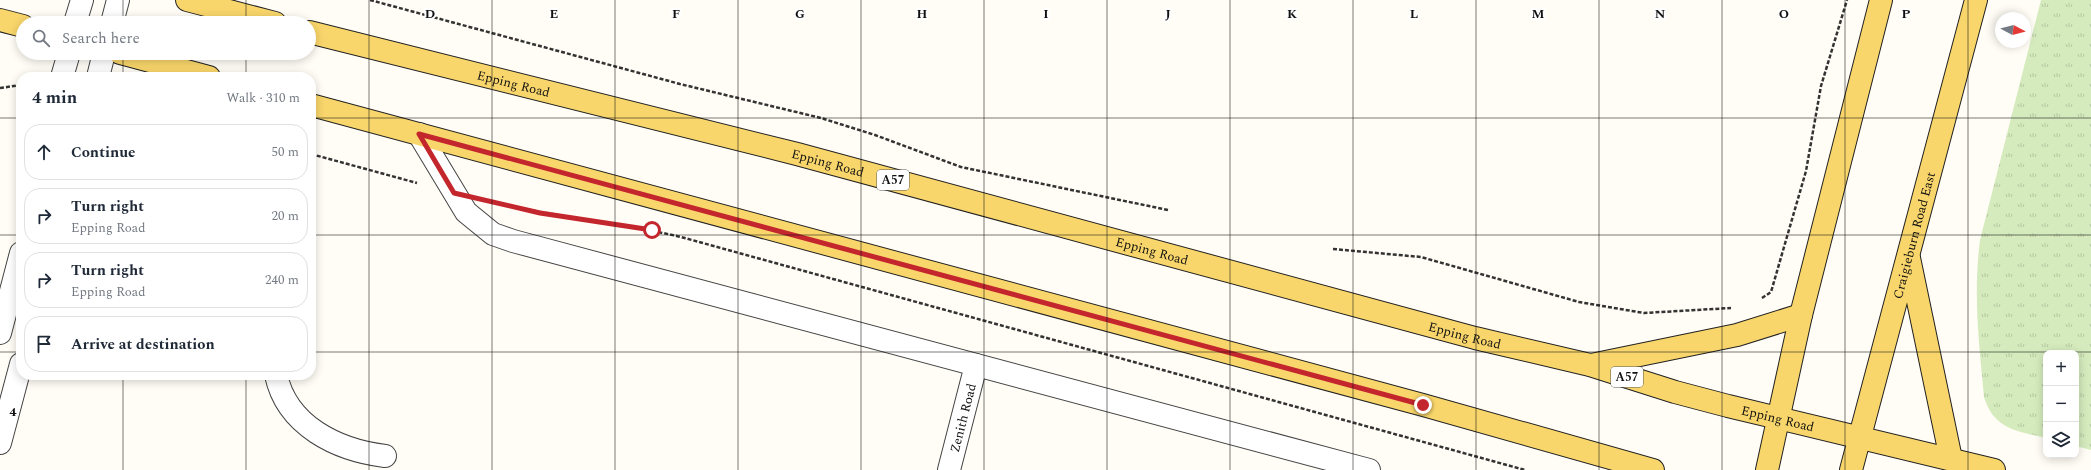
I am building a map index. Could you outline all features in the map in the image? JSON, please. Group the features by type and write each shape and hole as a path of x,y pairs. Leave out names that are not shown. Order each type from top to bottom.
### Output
{"main road":[{"path":"187,0 248,16"},
{"path":"1767,470 1801,315 1881,0"},
{"name":"Craigieburn Road East","path":"1851,470 1976,0"},
{"path":"0,20 16,24"},
{"name":"Epping Road","path":"316,34 804,156 1475,338 1590,365 1675,392 1778,419 1994,470"},
{"path":"146,60 190,72"},
{"path":"316,106 1416,403 1653,470"},
{"path":"1908,254 1951,459"},
{"path":"1590,365 1737,335 1801,315"}],"street":[{"path":"77,16 82,0"},
{"path":"114,16 118,0"},
{"path":"63,72 67,60"},
{"path":"99,72 102,60"},
{"path":"419,134 466,212 476,222 493,234 513,241 976,366 1369,470"},
{"path":"0,333 16,274"},
{"name":"Zenith Road","path":"949,470 976,366"},
{"path":"0,443 17,380"},
{"path":"278,380 289,405 304,424 322,437 365,454 385,456"}],"path":[{"path":"370,0 680,84 821,118 875,135 960,167 1168,210"},
{"path":"1760,299 1771,292 1804,178 1822,86 1847,0"},
{"path":"0,88 16,86"},
{"path":"316,155 454,193"},
{"path":"497,203 540,213 652,230 681,237 1525,470"},
{"path":"1333,249 1421,257 1579,302 1644,313 1735,307"}],"green space":[{"path":"2041,0 2091,0 2091,450 2079,447 2079,350 2043,350 2043,437 2017,431 2001,423 1988,408 1984,397 1977,300 1980,240 2029,48 2031,48 2031,39"}],"route":[{"path":"652,230 540,213 454,193 419,134 1423,405"}]}
